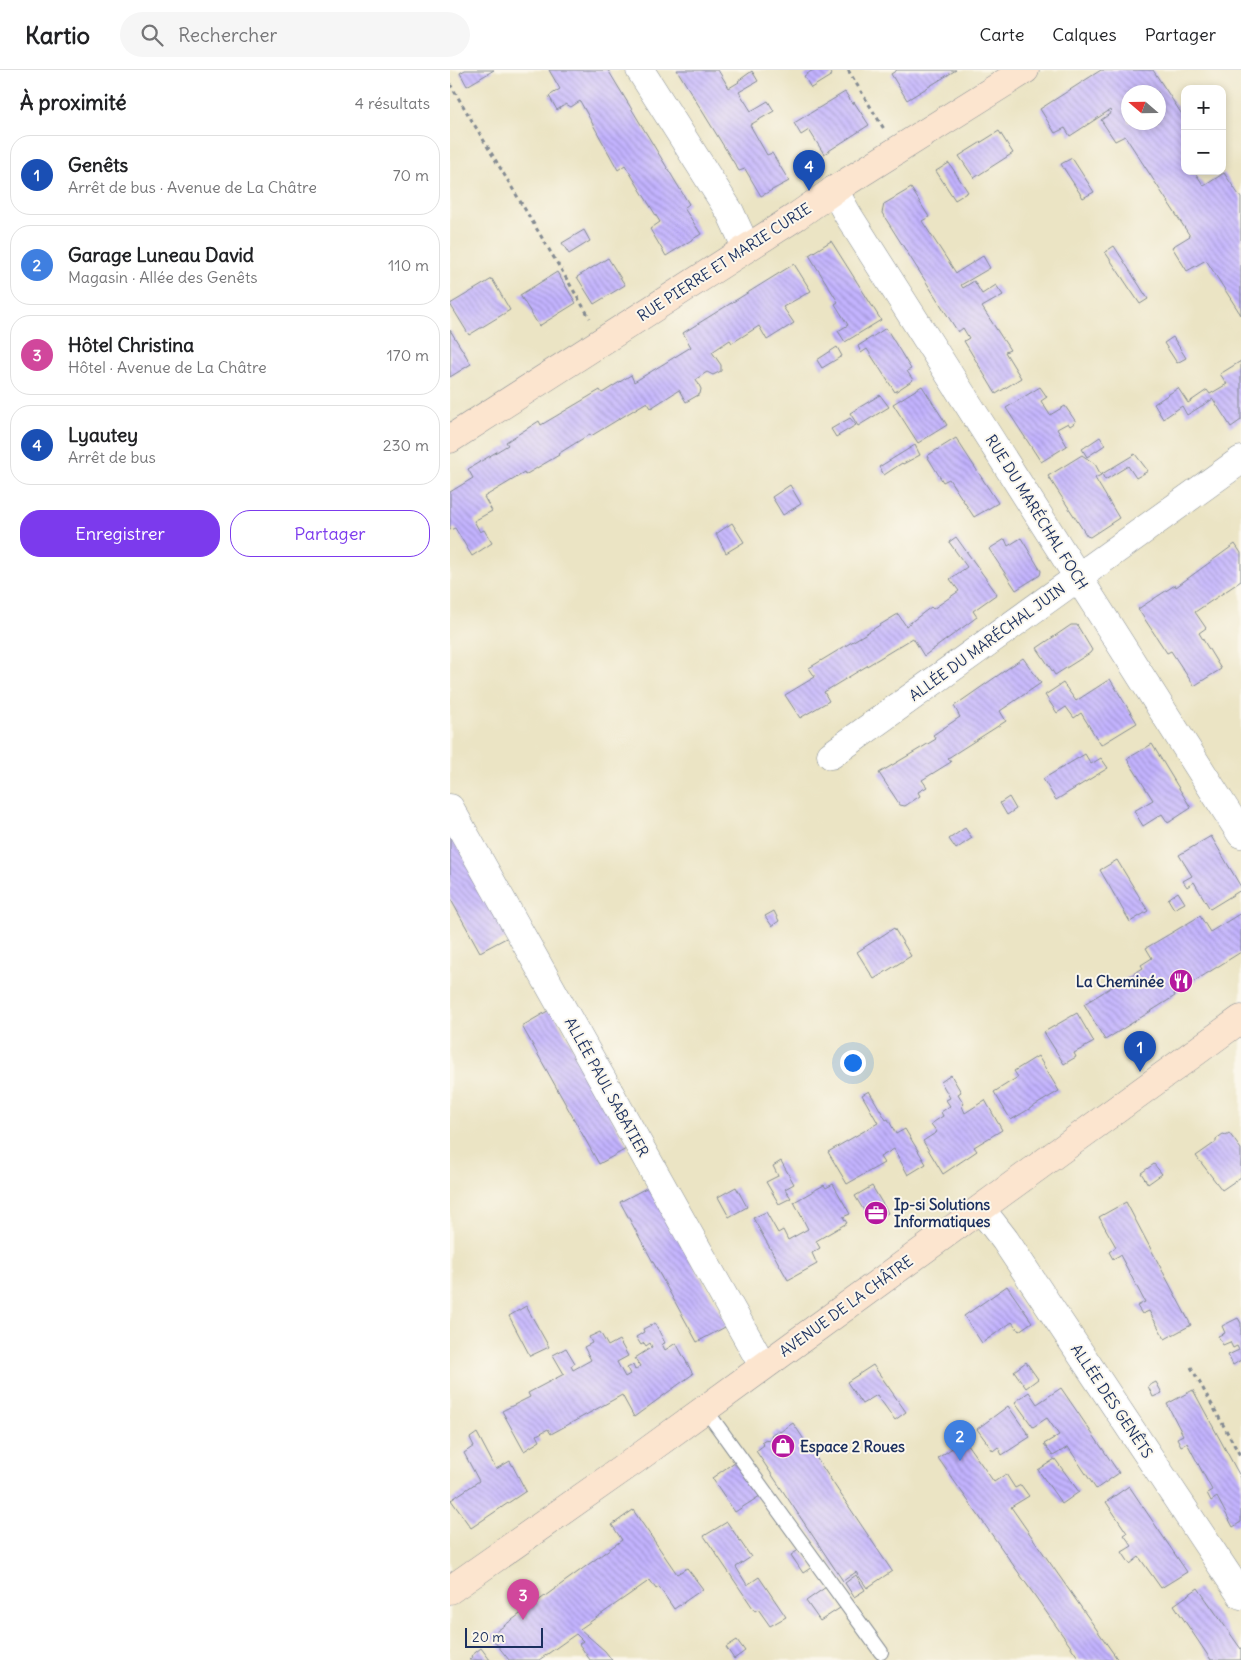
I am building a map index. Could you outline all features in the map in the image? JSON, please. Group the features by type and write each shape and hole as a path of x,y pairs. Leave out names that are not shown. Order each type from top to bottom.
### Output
{"main road":[{"name":"RUE PIERRE ET MARIE CURIE","path":"450,439 797,216 834,190 1024,70"},
{"name":"AVENUE DE LA CHÂTRE","path":"450,1590 705,1409 1241,1019"}],"street":[{"path":"640,70 730,212 746,247"},
{"name":"RUE DU MARÉCHAL FOCH","path":"834,190 848,215 1241,834"},
{"name":"ALLÉE DU MARÉCHAL JUIN","path":"831,755 1241,460"},
{"name":"ALLÉE PAUL SABATIER","path":"450,808 763,1366"},
{"name":"ALLÉE DES GENÊTS","path":"981,1209 1005,1240 1238,1585"}],"lane":[{"path":"705,1409 881,1652"}],"path":[{"path":"848,70 898,150"},
{"path":"450,84 603,340"},
{"path":"1191,1367 1241,1457"}],"building":[{"path":"465,70 494,70 467,86 460,73"},
{"path":"549,70 608,70 689,204 684,208 701,234 666,256 650,229 660,222 625,165 618,170 580,101 571,107 566,104 557,110 549,96 560,89"},
{"path":"677,70 718,70 729,88 752,71 758,81 739,92 751,111 768,101 774,111 750,125 767,155 772,153 789,181 761,196 745,169 739,171"},
{"path":"813,70 829,70 832,75 811,88 804,76"},
{"path":"897,70 956,70 907,100 891,74"},
{"path":"1101,70 1153,70 1163,85 1121,85 1121,130 1166,130 1166,90 1181,113 1181,175 1197,175 1204,186 1221,175 1225,175 1241,198 1241,315 1206,260 1187,271 1172,247 1190,236 1125,136 1115,141 1101,120 1111,113 1110,110 1070,136 1065,128 1055,133 1040,109"},
{"path":"845,92 869,125 824,154 809,130 801,135 794,123"},
{"path":"999,131 1013,153 974,178 959,156"},
{"path":"1072,158 1094,192 1083,198 1061,164"},
{"path":"949,163 968,192 955,200 936,171"},
{"path":"911,188 929,217 922,221 956,273 983,256 990,268 961,285 963,288 974,281 982,294 996,285 1003,295 982,307 1010,350 1005,352 1021,378 996,394 964,341 969,338 963,328 958,332 882,213 884,204"},
{"path":"584,230 590,241 569,254 562,243"},
{"path":"831,241 881,320 845,342 838,331 848,325 835,304 838,302 809,255"},
{"path":"1114,246 1148,299 1140,304 1105,252"},
{"path":"608,258 625,285 594,304 577,277"},
{"path":"794,264 811,291 783,307 794,323 767,340 759,326 732,343 730,340 712,352 721,365 721,371 713,375 707,372 696,379 701,389 700,394 686,402 679,390 651,408 647,402 591,436 590,434 525,475 524,473 484,497 492,511 474,521 480,532 484,530 492,543 472,556 455,528 450,530 450,492 473,478 468,469 508,445 506,442 539,421 541,425 600,390 602,393 631,375 634,382 691,347 683,333"},
{"path":"557,272 576,303 539,326 520,295"},
{"path":"492,279 510,310 469,335 450,304"},
{"path":"886,328 911,369 907,371 913,380 895,392 867,349 861,353 858,346"},
{"path":"450,330 471,364 450,377"},
{"path":"1173,337 1186,358 1177,363 1164,343"},
{"path":"837,347 842,356 822,368 817,360"},
{"path":"1241,361 1241,420 1231,427 1213,399 1187,415 1182,406 1163,419 1154,404 1178,388 1188,403 1207,390 1210,394 1227,384 1220,374"},
{"path":"922,386 947,425 918,443 893,404"},
{"path":"1040,387 1047,397 1041,401 1050,415 1065,406 1076,422 1070,426 1068,423 1057,429 1067,446 1041,462 1006,408"},
{"path":"880,395 889,407 858,426 850,413"},
{"path":"850,418 856,425 836,437 831,429"},
{"path":"1100,437 1105,445 1087,457 1082,449"},
{"path":"956,438 998,503 974,517 949,479 943,482 927,456"},
{"path":"915,445 920,455 902,463 884,475 879,467"},
{"path":"1135,454 1148,471 1136,478 1128,466 1105,480 1102,474"},
{"path":"1082,455 1095,464 1101,475 1095,478 1119,518 1090,537 1087,536 1048,476"},
{"path":"790,485 801,504 783,515 772,497"},
{"path":"732,523 744,542 726,553 716,534"},
{"path":"956,537 997,594 973,611 977,617 924,656 913,638 824,692 829,701 800,718 785,695 815,677 809,668 898,614 906,626 931,607 933,609 959,591 950,579 967,567 949,542"},
{"path":"1021,538 1041,571 1040,575 1016,590 989,549 1005,539 1008,546"},
{"path":"1235,544 1241,553 1241,581 1195,612 1206,628 1199,633 1221,669 1194,686 1171,651 1167,653 1138,609 1175,585 1176,587"},
{"path":"1071,625 1077,625 1092,650 1055,675 1037,648"},
{"path":"1023,658 1041,683 1000,711 1006,721 948,758 951,762 922,780 927,787 918,792 920,796 905,806 900,805 879,773 936,739 933,735 960,717 954,706"},
{"path":"1110,679 1137,723 1101,745 1081,713 1074,718 1066,707 1057,713 1045,695 1063,683 1076,701"},
{"path":"1152,744 1191,808 1168,823 1162,814 1143,826 1134,811 1153,800 1127,759"},
{"path":"1085,754 1091,764 1101,758 1108,768 1056,800 1043,779"},
{"path":"1009,797 1016,809 1007,815 1000,803"},
{"path":"450,828 510,936 480,952 450,898"},
{"path":"965,828 972,838 956,849 949,839"},
{"path":"1211,836 1241,890 1210,909 1194,882 1187,887 1183,881 1192,876 1179,855"},
{"path":"1117,860 1148,911 1130,922 1100,870"},
{"path":"1178,892 1185,903 1174,909 1168,899"},
{"path":"774,911 779,921 772,926 765,916"},
{"path":"1241,913 1241,952 1105,1040 1084,1004 1143,968 1141,965 1152,958 1146,948 1200,916 1210,932"},
{"path":"894,928 911,956 874,979 857,952"},
{"path":"551,1009 628,1148 599,1164 522,1026"},
{"path":"1077,1013 1094,1042 1074,1053 1076,1057 1064,1064 1044,1032"},
{"path":"1038,1056 1059,1091 1011,1120 994,1092 1018,1077 1014,1071"},
{"path":"951,1075 961,1092 958,1094 964,1104 962,1106 965,1113 985,1100 1002,1130 974,1147 977,1151 943,1174 923,1141 937,1132 931,1124 943,1116 941,1112 950,1106 946,1100 950,1098 941,1082"},
{"path":"869,1091 896,1134 905,1129 926,1164 908,1175 894,1149 880,1157 884,1163 847,1184 828,1152 878,1123 862,1095"},
{"path":"1229,1133 1241,1149 1241,1177 1222,1190 1196,1156 1216,1142 1216,1139 1223,1134"},
{"path":"781,1161 794,1184 785,1189 791,1198 779,1204 766,1182 778,1176 773,1166"},
{"path":"1154,1164 1162,1174 1148,1184 1141,1173"},
{"path":"833,1184 850,1214 843,1217 847,1223 816,1241 820,1248 812,1253 817,1264 788,1280 753,1218 766,1212 778,1233 783,1230 788,1240 808,1229 794,1202 824,1185 826,1188"},
{"path":"650,1186 727,1326 697,1342 620,1202"},
{"path":"872,1186 888,1213 871,1222 855,1196"},
{"path":"736,1187 747,1207 729,1217 718,1197"},
{"path":"1126,1202 1191,1325 1165,1339 1149,1311 1142,1314 1137,1306 1145,1302 1120,1255 1113,1259 1109,1252 1116,1247 1099,1217"},
{"path":"1007,1286 1032,1322 1019,1331 1012,1322 982,1343 964,1316"},
{"path":"526,1306 549,1347 530,1356 509,1316"},
{"path":"1238,1318 1241,1323 1241,1360 1233,1365 1228,1355 1239,1350 1237,1346 1233,1348 1230,1342 1223,1345 1218,1336 1225,1333 1222,1326"},
{"path":"655,1323 665,1343 662,1344 665,1350 676,1343 693,1374 634,1417 622,1395 551,1434 548,1429 537,1435 540,1441 524,1451 502,1411 530,1397 528,1393 564,1374 553,1355 566,1348 575,1363 571,1366 573,1370 591,1360 584,1347 592,1343 589,1337 600,1332 608,1346 619,1340 628,1356 617,1362 625,1377 630,1374 627,1368 633,1365 635,1370 640,1366 635,1358 652,1347 650,1343 646,1346 644,1343 641,1345 636,1337 644,1332 643,1329"},
{"path":"1026,1362 1038,1379 1026,1388 1014,1371"},
{"path":"873,1365 906,1412 895,1420 877,1395 862,1404 847,1382"},
{"path":"1156,1382 1162,1393 1153,1397 1148,1386"},
{"path":"1061,1388 1119,1473 1096,1489 1068,1447 1053,1456 1044,1444 1059,1435 1047,1418 1033,1427 1015,1402 1029,1392 1037,1404"},
{"path":"1193,1390 1241,1478 1241,1522 1233,1527 1217,1497 1211,1501 1207,1493 1212,1490 1187,1443 1181,1446 1177,1438 1183,1435 1167,1404"},
{"path":"1008,1406 1030,1437 1002,1455 998,1447 993,1451 977,1429"},
{"path":"793,1423 892,1571 867,1588 856,1572 843,1581 756,1451 764,1445 761,1442 766,1439 768,1441 773,1438 771,1435 778,1430 780,1432"},
{"path":"477,1433 496,1469 510,1461 526,1491 471,1528 451,1500 479,1481 464,1453 474,1446 470,1438"},
{"path":"964,1440 994,1482 1006,1474 1015,1488 1021,1485 1029,1496 1011,1507 1118,1660 1080,1660 938,1458"},
{"path":"739,1459 763,1494 735,1512 712,1478"},
{"path":"1055,1459 1079,1492 1062,1504 1038,1470"},
{"path":"1129,1486 1187,1572 1161,1588 1139,1557 1130,1564 1122,1552 1132,1546 1124,1535 1127,1533 1106,1502"},
{"path":"633,1510 677,1574 687,1568 703,1589 674,1609 659,1587 656,1589 650,1580 580,1629 605,1651 612,1660 590,1660 579,1644 583,1641 576,1634 539,1660 509,1660 490,1636 622,1540 612,1525"},
{"path":"727,1522 751,1557 736,1567 747,1585 759,1577 786,1617 770,1626 758,1609 755,1611 704,1536"},
{"path":"800,1549 812,1567 803,1573 791,1555"},
{"path":"856,1575 865,1590 854,1597 845,1583"},
{"path":"826,1587 840,1608 820,1621 806,1601"},
{"path":"1198,1588 1241,1649 1241,1660 1211,1660 1174,1605"},
{"path":"737,1640 745,1651 734,1659 726,1647"},
{"path":"481,1648 490,1660 469,1660 472,1658 471,1656"}],"place":[{"name":"Lyautey","path":"809,191"},
{"name":"La Cheminée","path":"1181,981"},
{"name":"Genêts","path":"1140,1072"},
{"name":"Ip-si Solutions Informatiques","path":"876,1213"},
{"name":"Espace 2 Roues","path":"783,1446"},
{"name":"Garage Luneau David","path":"960,1461"},
{"name":"Hôtel Christina","path":"523,1620"}]}
